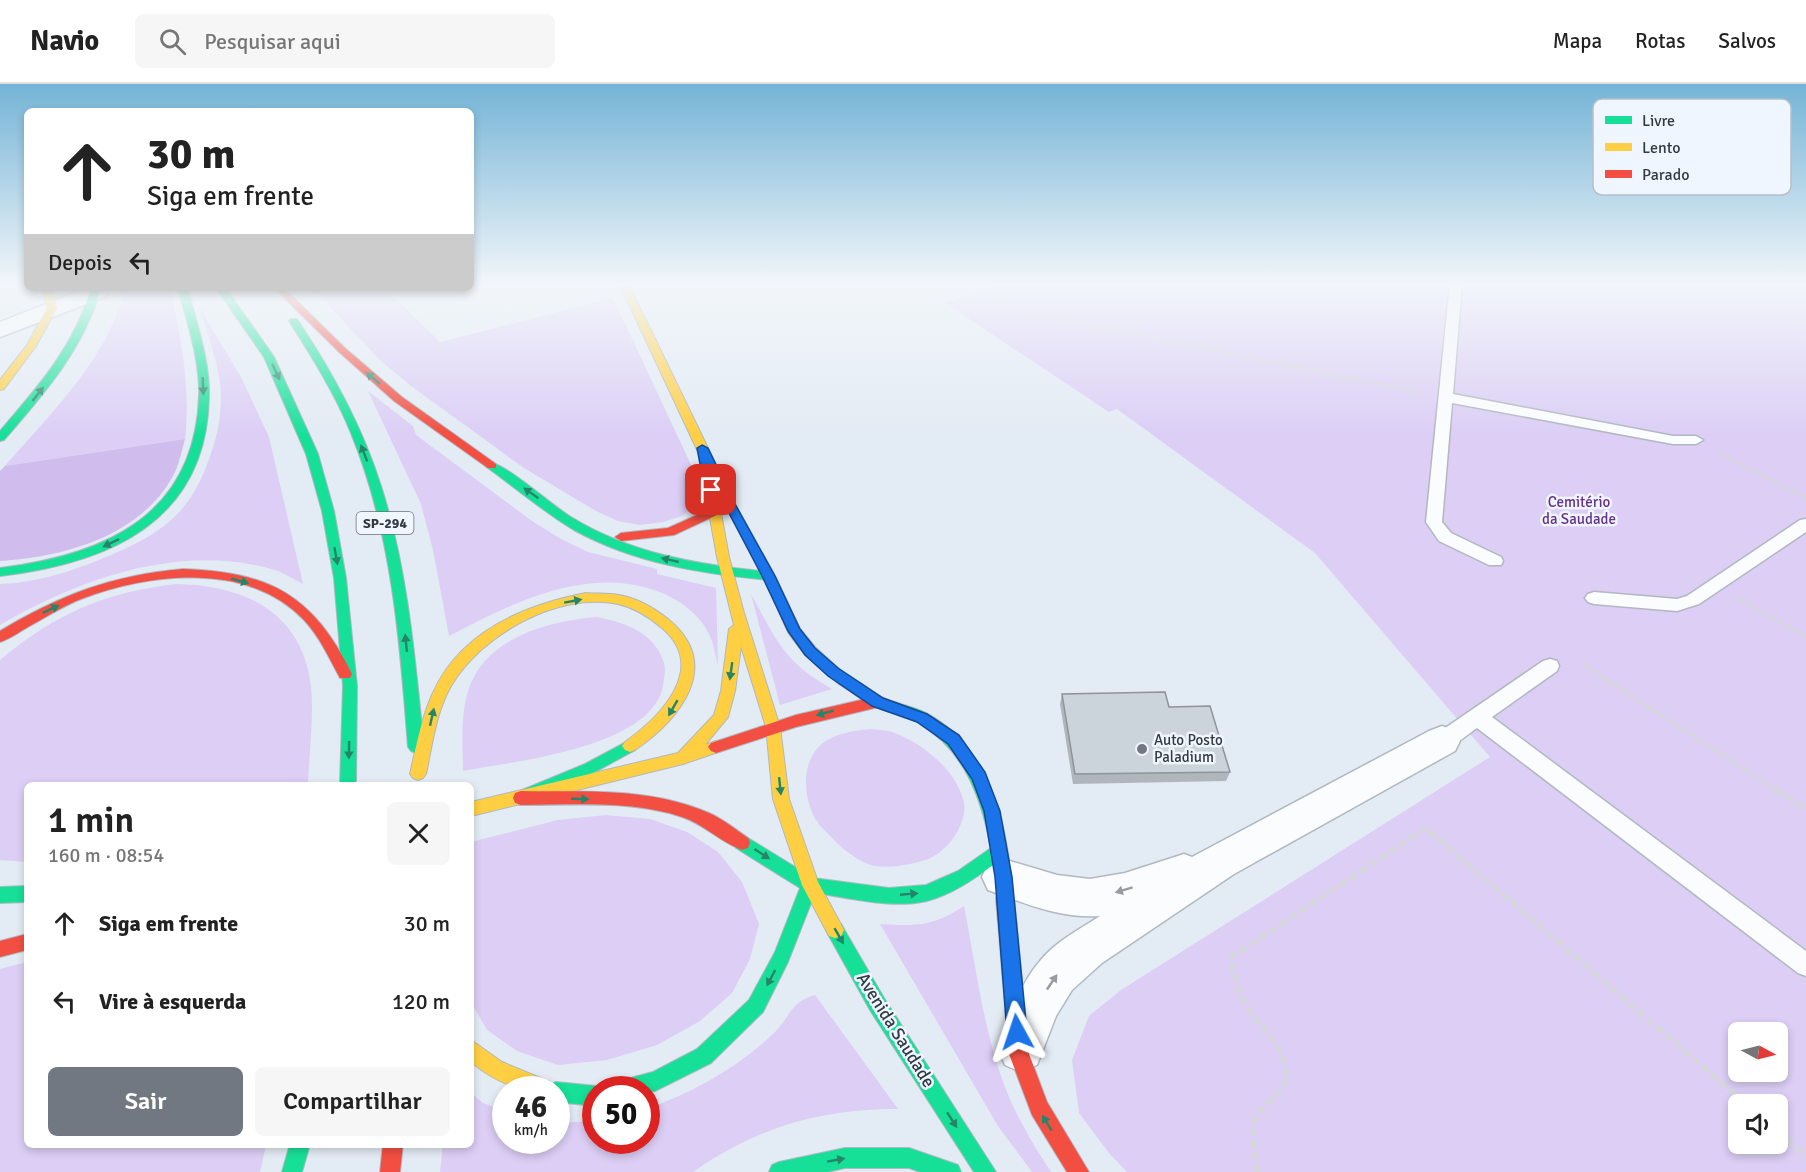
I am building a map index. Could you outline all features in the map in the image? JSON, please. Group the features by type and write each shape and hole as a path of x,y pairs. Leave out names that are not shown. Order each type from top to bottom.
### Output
{"main road":[{"path":"0,387 5,372 31,346 36,334"},
{"path":"0,438 48,381 77,334"},
{"path":"0,572 41,568 88,554 136,531 164,509 186,478 200,440 204,406 203,378 193,334"},
{"path":"253,334 269,357 312,454 328,511 340,578 350,686 348,782"},
{"name":"SP-294","path":"301,334 331,379 352,423 371,471 387,530 403,614 418,779"},
{"path":"326,334 398,399 578,527 614,544 643,554 727,573 769,576"},
{"path":"647,334 729,504 769,576 794,631 810,651 833,672 878,702 922,718 953,739 979,776 992,811 1001,864 1019,1054 1039,1108 1078,1172"},
{"name":"Avenida Saudade","path":"702,448 737,613 773,728 781,799 810,885 877,1004 986,1172"},
{"path":"578,527 619,537 666,535 692,525 715,511"},
{"path":"0,637 38,615 85,593 137,578 185,574 229,578 266,588 292,602 333,647 350,686"},
{"path":"418,779 435,703 452,673 473,646 502,624 542,608 578,599 618,600 645,609 671,626 687,649 687,681 670,715 638,742 608,759 521,798"},
{"path":"683,758 721,717 732,666 737,613"},
{"path":"474,808 683,758 834,710 878,702"},
{"path":"521,798 609,800 666,806 703,818 810,885 890,896 927,893 964,876 1001,864"},
{"path":"660,1078 704,1056 756,1006 782,956 810,885"},
{"path":"0,894 24,894"},
{"path":"0,949 24,943"},
{"path":"474,1054 480,1061 508,1076"},
{"path":"292,1172 299,1148"},
{"path":"302,1172 306,1148"},
{"path":"390,1172 393,1148"},
{"path":"779,1172 845,1158 909,1158 951,1172"}],"street":[{"path":"1019,1054 1038,1004 1056,975 1087,949 1220,861 1442,741"},
{"path":"1001,864 1041,890 1090,898 1115,893 1220,861"}],"lane":[{"path":"1451,334 1434,522 1445,537 1495,561"},
{"path":"1444,397 1673,440 1696,440"},
{"path":"1594,598 1677,605 1693,600 1806,524"},
{"path":"1442,741 1550,666"},
{"path":"1478,717 1528,758 1806,965"}],"path":[{"path":"1132,334 1444,397"},
{"path":"1696,440 1806,498"},
{"path":"1714,585 1806,637"},
{"path":"1584,665 1806,809"},
{"path":"1257,1172 1254,1139 1256,1117 1280,1094 1286,1073 1275,1038 1251,1013 1236,989 1230,958 1426,828 1734,1094"},
{"path":"1788,1140 1806,1156"}],"green space":[{"path":"107,334 179,334 186,382 185,439 5,466 58,406"},
{"path":"208,334 215,334 241,377 269,437 303,584 275,570 240,562 204,560 168,563 133,569 98,580 31,608 0,625 0,584 54,575 81,567 126,548 159,530 184,506 203,474 219,425 220,384"},
{"path":"355,334 432,334 440,342 472,334 630,334 700,484 700,494 694,506 682,516 663,522 640,525 618,521 596,511 524,468 411,386 381,361"},
{"name":"Cemitério da Saudade","path":"991,334 1806,334 1806,1172 1127,1172 1109,1153 1079,1113 1072,1060 1089,1016 1121,990 1490,757 1315,553 1117,409 1109,412"},
{"path":"368,391 413,426 416,435 532,521 561,539 588,552 657,569 657,574 716,588 718,665 711,638 695,615 683,604 669,596 635,585 607,582 552,591 499,611 449,636 433,550 421,504"},
{"path":"176,584 225,590 246,597 266,608 283,622 296,639 306,661 311,687 312,723 308,782 24,782 24,862 0,860 0,660 61,618 103,600"},
{"path":"751,594 783,649 802,669 832,689 780,705"},
{"path":"597,617 618,622 638,631 646,636 659,652 664,663 665,674 663,686 653,707 634,724 608,738 546,756 463,771 466,698 478,670 490,656 505,644 540,628"},
{"path":"870,729 892,732 914,742 945,767 959,788 964,808 960,826 947,846 930,858 895,866 870,865 843,848 821,827 814,815 807,797 806,777 811,758 816,750 834,737 848,732"},
{"path":"606,815 650,819 687,832 718,852 742,882 759,924 750,959 732,993 700,1021 657,1045 607,1060 558,1065 517,1051 487,1030 474,1007 474,841 558,820"},
{"path":"964,906 984,1016 999,1070 1020,1120 1051,1172 1032,1172 998,1126 880,924 924,924 943,918"},
{"path":"24,963 24,1148 265,1148 260,1172 0,1172 0,969"},
{"path":"815,995 898,1109 842,1113 791,1124 741,1143 693,1172 440,1172 443,1148 474,1148 474,1096 483,1103 492,1106 492,1154 570,1154 570,1122 582,1122 582,1154 660,1154 660,1104 699,1086 747,1056 776,1031 801,1001"}],"shaded area":[{"path":"185,439 176,470 162,492 145,511 124,526 77,548 25,559 0,561 0,471 5,466"}],"building":[{"name":"Auto Posto Paladium","path":"1165,692 1169,707 1210,706 1230,772 1075,774 1062,694"}],"traffic: fast":[{"path":"0,438 44,387 79,334"},
{"path":"0,572 39,567 76,558 111,544 142,526 168,502 187,472 200,437 204,396 194,334"},
{"path":"253,334 269,357 312,454 328,511 340,578 350,686 348,782"},
{"path":"302,334 341,400 356,433 376,486 386,522 405,634 416,747"},
{"path":"492,466 579,527 623,547 696,567 769,576"},
{"path":"844,680 875,700 922,718 944,733 962,751 976,773 994,821 1005,898"},
{"path":"521,798 590,768 630,746"},
{"path":"742,843 810,885 889,896 927,893 964,876 999,851"},
{"path":"660,1078 704,1056 756,1006 782,956 810,885"},
{"path":"0,895 24,894"},
{"path":"835,930 877,1004 986,1172"},
{"path":"570,1093 582,1095"},
{"path":"292,1172 299,1148"},
{"path":"779,1172 845,1158 909,1158 951,1172"}],"traffic: slow":[{"path":"0,387 38,334"},
{"path":"647,334 729,504 769,576 794,631 810,651 844,680"},
{"path":"711,490 723,557 737,613 773,727 781,799 810,885 835,930"},
{"path":"418,774 435,705 445,683 464,658 489,635 519,617 552,604 586,598 619,600 649,611 675,632 687,655 687,675 676,702 664,719 630,746"},
{"path":"684,757 721,717 728,691 736,629"},
{"path":"474,808 683,758 716,747"},
{"path":"474,1052 495,1069 512,1076"}],"traffic: jam":[{"path":"326,334 398,399 492,466"},
{"path":"621,537 670,532 715,511"},
{"path":"0,637 53,607 98,589 154,576 183,573 212,574 240,579 266,588 291,602 322,634 345,674"},
{"path":"716,747 796,721 878,702"},
{"path":"521,798 614,799 661,805 703,818 742,843"},
{"path":"1005,898 1019,1054 1039,1108 1079,1172"},
{"path":"0,949 24,943"},
{"path":"390,1172 393,1148"}],"place":[{"name":"Auto Posto Paladium","path":"1142,749"}],"route":[{"path":"711,490 702,448 729,504 769,576 794,631 810,651 833,672 878,702 922,718 953,739 979,776 992,811 1004,877 1017,1032"}]}
